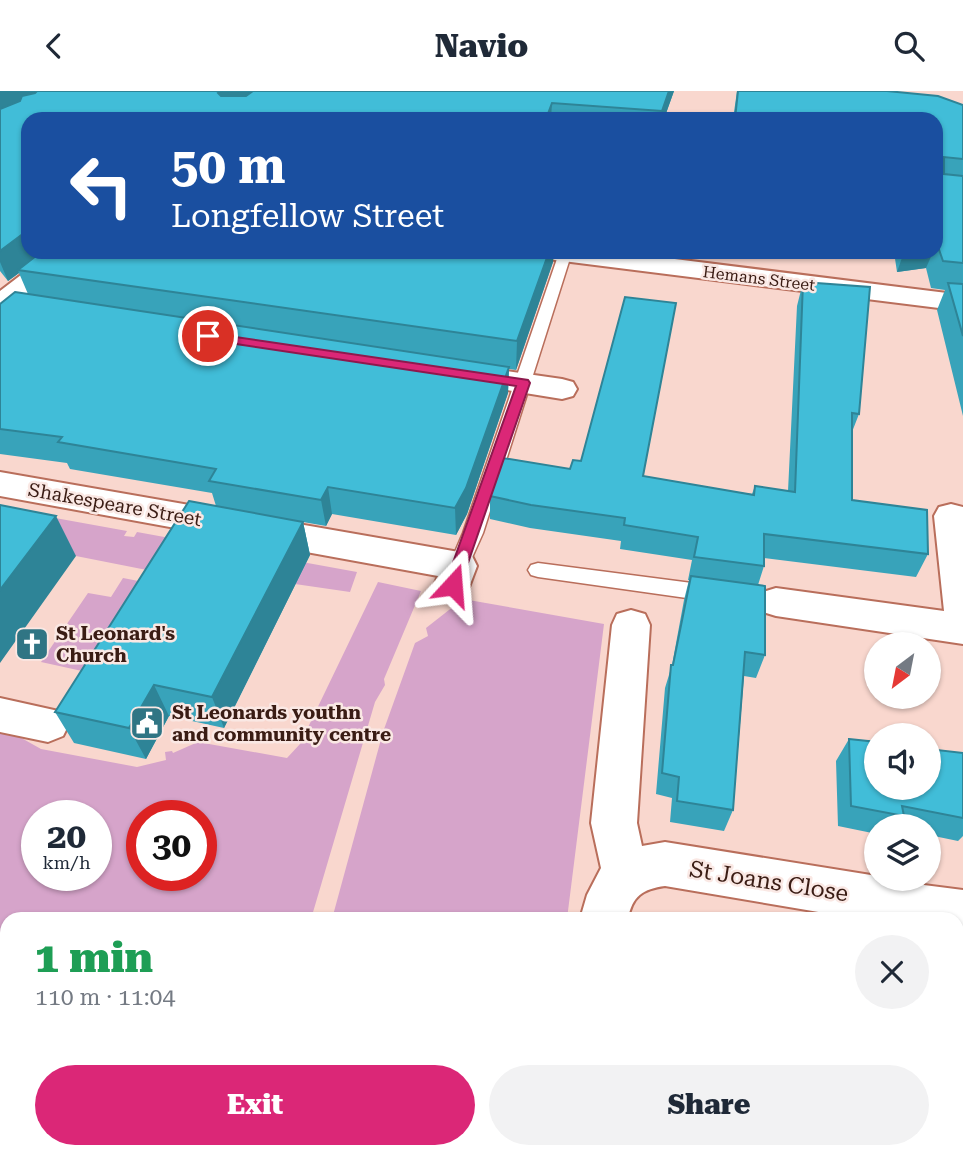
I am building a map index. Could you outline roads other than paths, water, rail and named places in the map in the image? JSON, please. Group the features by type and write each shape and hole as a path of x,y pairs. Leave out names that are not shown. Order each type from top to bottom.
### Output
{"street":[{"path":"1,303 59,259"},
{"name":"Hemans Street","path":"609,259 963,303"},
{"path":"1,303 37,311"},
{"path":"429,369 562,389"},
{"name":"Shakespeare Street","path":"0,484 456,575"},
{"path":"951,516 963,611"},
{"path":"754,599 963,629"},
{"path":"606,912 614,889 626,875 614,823 631,625"},
{"path":"0,715 48,724"},
{"name":"St Joans Close","path":"626,875 642,866 665,864 957,912"}],"lane":[{"path":"456,575 473,533 523,383 559,259"},
{"path":"538,570 754,599"}],"place":[{"name":"St Leonard's Church","path":"32,644"},
{"name":"St Leonards youthn and community centre","path":"147,723"}]}
